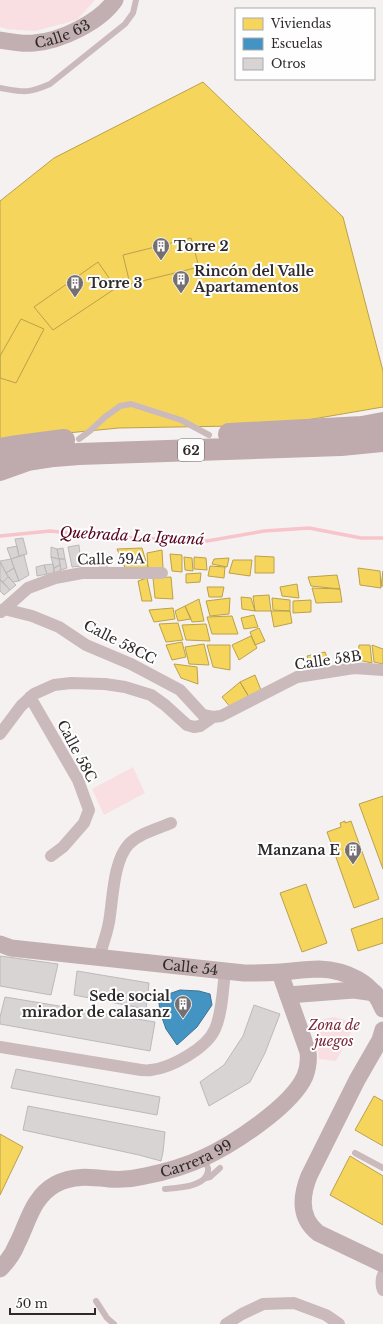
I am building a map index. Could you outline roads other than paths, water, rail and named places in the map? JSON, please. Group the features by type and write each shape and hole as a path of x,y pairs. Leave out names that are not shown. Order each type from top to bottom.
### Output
{"highway":[{"name":"62","path":"0,449 45,442 79,439 208,435 362,426 383,423"},
{"name":"62","path":"0,470 28,460 79,454 341,445 383,441"}],"street":[{"name":"Calle 63","path":"0,40 36,43 69,33 91,22 106,11 115,0"},
{"name":"Calle 59A","path":"2,611 28,588 55,578 82,573 162,573"},
{"name":"Calle 58CC","path":"2,611 32,616 59,627 86,644 132,664 180,690 203,715 213,717"},
{"name":"Calle 58B","path":"213,717 220,716 297,676 354,668 383,670"},
{"path":"0,734 21,706 34,694 54,685 71,683 105,684 125,687 151,695 165,705 187,725 194,728 200,726 213,717"},
{"name":"Calle 58C","path":"30,697 78,780 89,810 84,823 63,846 51,856"},
{"path":"99,958 109,922 118,867 125,850 139,836 171,824"},
{"name":"Calle 54","path":"0,944 11,948 244,973 319,969 339,972 350,975 367,985 375,993 383,1009"},
{"path":"0,1047 135,1069 150,1070 164,1067 193,1052 215,1031 219,1020 225,971"},
{"name":"Carrera 99","path":"0,1269 11,1256 33,1207 54,1185 64,1180 76,1177 87,1176 120,1179 144,1176 176,1169 203,1158 231,1142 270,1115 289,1098 305,1077 309,1060 308,1052 280,972"},
{"path":"288,995 354,990 375,993"},
{"path":"382,1037 357,1080 309,1176 302,1202 308,1223 318,1233 383,1264"},
{"path":"383,1275 383,1290"},
{"path":"226,1324 263,1304 294,1302 326,1314 339,1324"}],"lane":[{"path":"0,88 22,92 36,90 50,84 125,24 133,13 136,0"},
{"path":"79,439 120,406 131,404 181,420 208,435"},
{"path":"355,1152 383,1168"},
{"path":"203,1158 208,1169 206,1178"},
{"path":"165,1189 187,1187 210,1177 220,1168"},
{"path":"96,1301 107,1318 114,1324"}],"waterway":[{"name":"Quebrada La Iguaná","path":"0,536 50,531 108,537 207,541 264,531 309,528 361,538 383,538"}],"place":[{"name":"Torre 2","path":"161,261"},
{"name":"Rincón del Valle Apartamentos","path":"181,294"},
{"name":"Torre 3","path":"75,298"},
{"name":"Manzana E","path":"353,865"},
{"name":"Sede social mirador de calasanz","path":"183,1019"}],"park label":[{"name":"Zona de juegos","path":"334,1034"}]}
